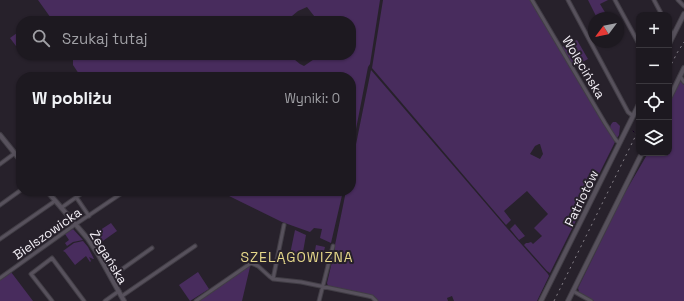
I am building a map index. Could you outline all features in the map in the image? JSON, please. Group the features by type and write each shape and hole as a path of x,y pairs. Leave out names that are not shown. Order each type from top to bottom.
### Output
{"main road":[{"path":"672,38 684,14"},
{"path":"672,92 684,68"},
{"name":"Patriotów","path":"541,301 636,110"},
{"path":"0,135 15,153"},
{"path":"568,301 640,156"},
{"name":"Żegańska","path":"51,196 76,224 94,248 124,301"}],"street":[{"name":"Wolęcińska","path":"532,0 605,123 619,143"},
{"path":"568,0 628,112 633,116"},
{"path":"615,0 636,38"},
{"path":"654,0 660,12"},
{"path":"678,0 684,6"},
{"path":"680,76 684,82"},
{"path":"0,164 15,153"},
{"path":"0,205 16,194"},
{"name":"Bielszowicka","path":"0,278 117,196"},
{"path":"62,208 76,197 89,216"},
{"path":"0,239 55,201"},
{"path":"273,278 284,225"},
{"path":"122,296 195,246"},
{"path":"319,301 333,246"},
{"path":"111,277 152,248"},
{"path":"52,301 31,274 52,258 84,301"},
{"path":"196,301 251,263 258,266 273,278 368,296 372,297 376,301"},
{"path":"105,301 119,291"},
{"path":"573,291 591,301"}],"shaded area":[{"path":"38,0 380,0 370,64 368,67 356,129 356,72 78,72 73,65 73,60 295,60 304,66 313,60 356,60 356,16 314,16 307,7 298,11 292,16 49,16"},
{"path":"383,0 530,0 615,142 550,273 524,245 531,242 533,244 542,236 534,228 548,214 527,191 504,211 511,220 506,225 372,68","holes":["540,144 543,154 540,159 530,154 535,146"]},
{"path":"588,0 608,0 600,4 605,12 594,12"},
{"path":"16,34 16,46 10,38"},
{"path":"577,40 588,59 573,67 562,47"},
{"path":"371,70 548,274 549,276 537,301 454,301 452,296 447,298 448,301 378,301 371,295 328,286 327,283 345,196 356,196 356,144"},
{"path":"681,82 684,85 684,301 594,301 579,292 578,288 623,196 646,156 672,156 672,97"},
{"path":"613,122 616,122 620,126 619,135 617,138 615,138 610,126"},
{"path":"229,196 342,196 331,243 320,238 322,229 314,228 310,232 282,222"},
{"path":"111,223 117,231 100,243 94,234"},
{"path":"515,224 525,236 519,240 510,229"},
{"path":"73,229 83,240 73,242 67,246 65,243 69,240 65,234"},
{"path":"295,230 306,235 301,263 289,259"},
{"path":"83,241 94,259 89,257 90,262 86,256 75,265 63,251 74,243"},
{"path":"316,245 325,247 321,263 313,261"},
{"path":"249,266 242,301 198,301"},
{"path":"11,272 33,301 0,301 0,280"},
{"path":"198,272 209,289 190,301 179,285"}],"railway":[{"path":"672,63 684,42"},
{"path":"554,301 636,135"}],"district":[{"name":"SZELĄGOWIZNA","path":"297,257"}]}
